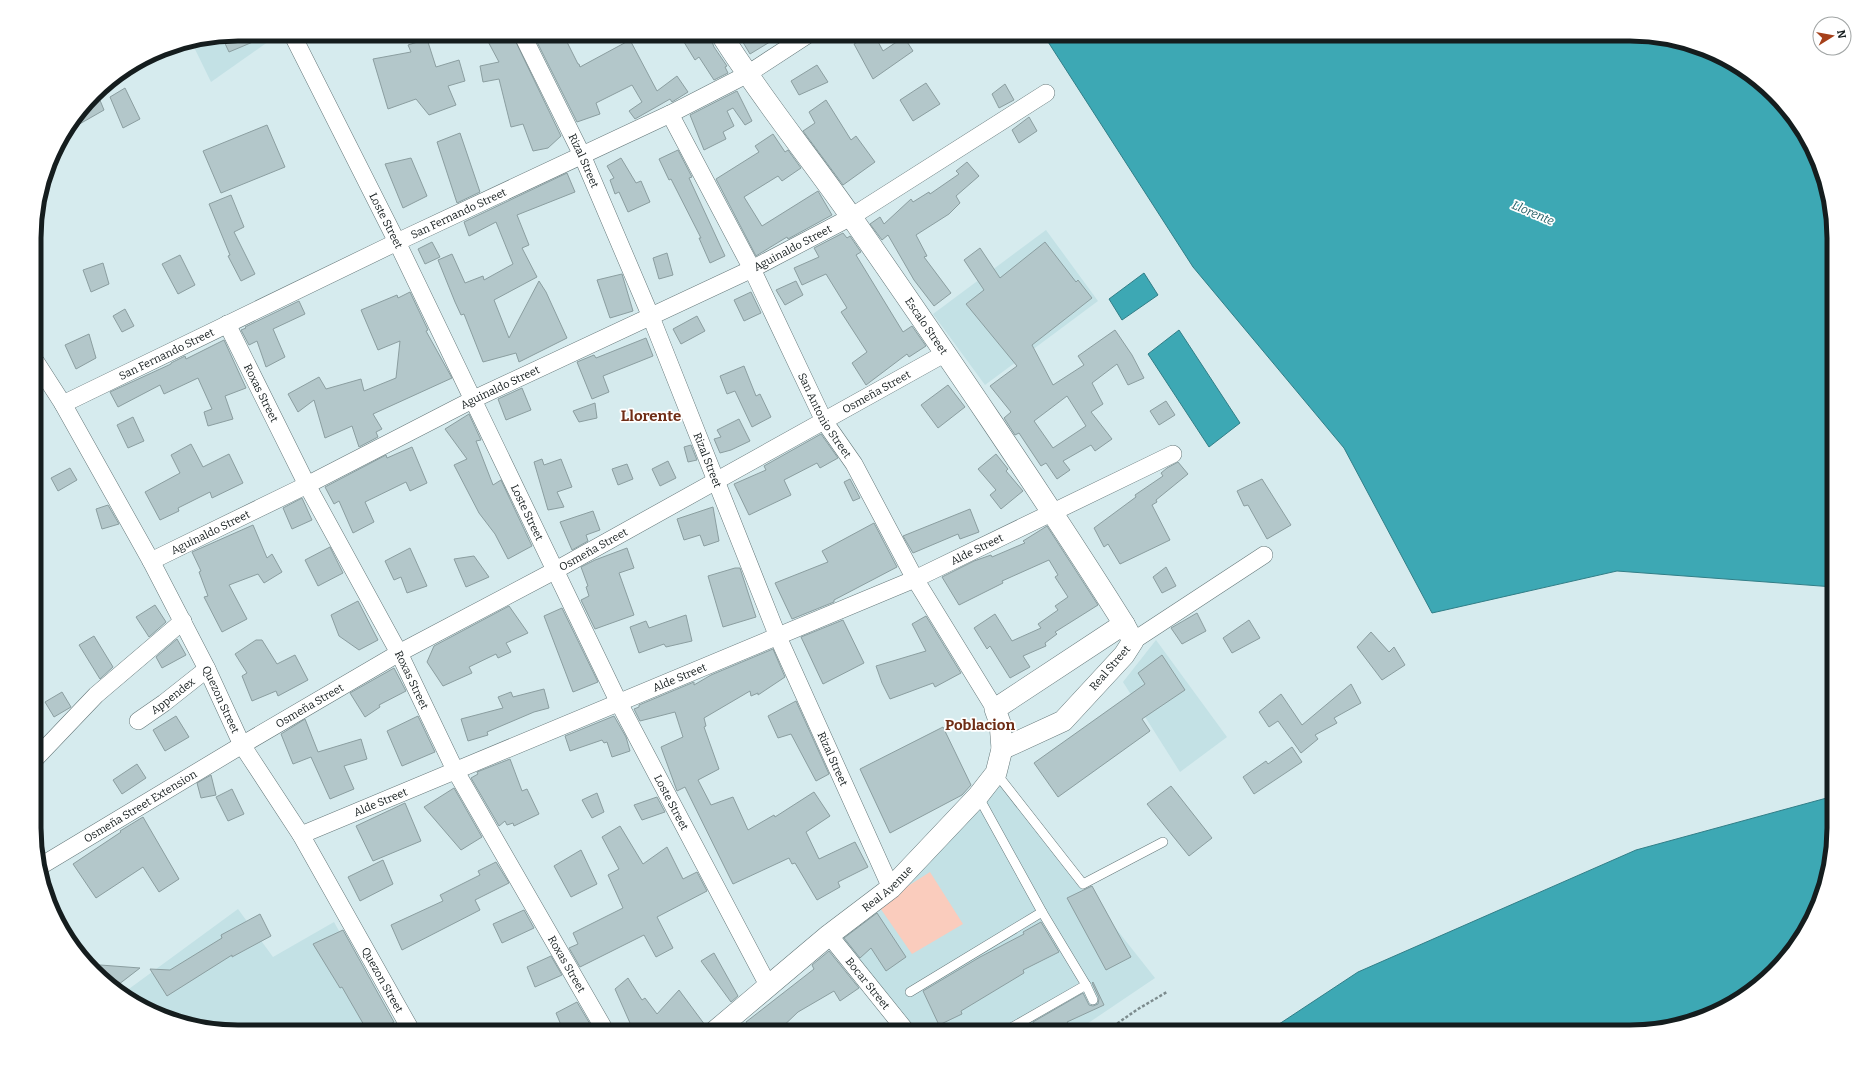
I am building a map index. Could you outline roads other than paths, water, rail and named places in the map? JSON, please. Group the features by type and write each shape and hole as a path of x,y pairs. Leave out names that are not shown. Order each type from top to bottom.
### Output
{"street":[{"name":"Loste Street","path":"296,41 398,242 619,703 769,987"},
{"name":"Rizal Street","path":"525,41 582,155 651,317 778,637 891,888"},
{"name":"Escalo Street","path":"725,41 746,75 851,217 1054,513 1129,633"},
{"name":"San Fernando Street","path":"63,404 398,242 670,114 746,75 798,41"},
{"name":"Aguinaldo Street","path":"152,561 474,399 752,270 851,217 1046,93"},
{"name":"San Antonio Street","path":"670,114 752,270 824,420 854,464 915,579 995,709"},
{"name":"Roxas Street","path":"227,324 307,484 399,653 455,770 602,1025"},
{"name":"Osmeña Street","path":"242,745 399,653 556,570 944,354"},
{"name":"Quezon Street","path":"41,370 63,404 152,561 207,669 242,745 301,835 408,1025"},
{"name":"Alde Street","path":"301,835 915,579 1054,513 1173,454"},
{"path":"1129,633 1264,555"},
{"path":"41,753 96,695 183,622"},
{"name":"Real Street","path":"995,709 1129,633"},
{"name":"Real Street","path":"1002,749 1063,721 1124,655 1129,633"},
{"name":"Appendex","path":"138,721 164,703 207,669"},
{"name":"Real Avenue","path":"723,1025 829,935 891,888 978,796 996,773 1002,749 1000,723 995,709"},
{"name":"Osmeña Street Extension","path":"45,865 242,745"},
{"name":"Bocar Street","path":"829,935 902,1025"}],"lane":[{"path":"996,773 1083,884 1163,842"},
{"path":"978,796 1042,912 1086,985 1093,1000"},
{"path":"910,992 1042,912"},
{"path":"1016,1025 1086,985"}],"water":[{"path":"1048,41 1643,41 1693,51 1729,67 1760,90 1778,108 1794,128 1812,162 1823,199 1827,225 1827,586 1617,571 1432,613 1344,448 1193,267"},
{"path":"1144,273 1158,295 1122,320 1109,299"},
{"path":"1179,330 1240,423 1209,447 1148,354"},
{"path":"1827,798 1827,841 1823,867 1817,891 1801,927 1778,958 1760,976 1729,999 1706,1010 1669,1021 1643,1025 1278,1025 1358,972 1636,850"}],"district":[{"name":"Llorente","path":"651,416"},
{"name":"Poblacion","path":"980,725"}]}
